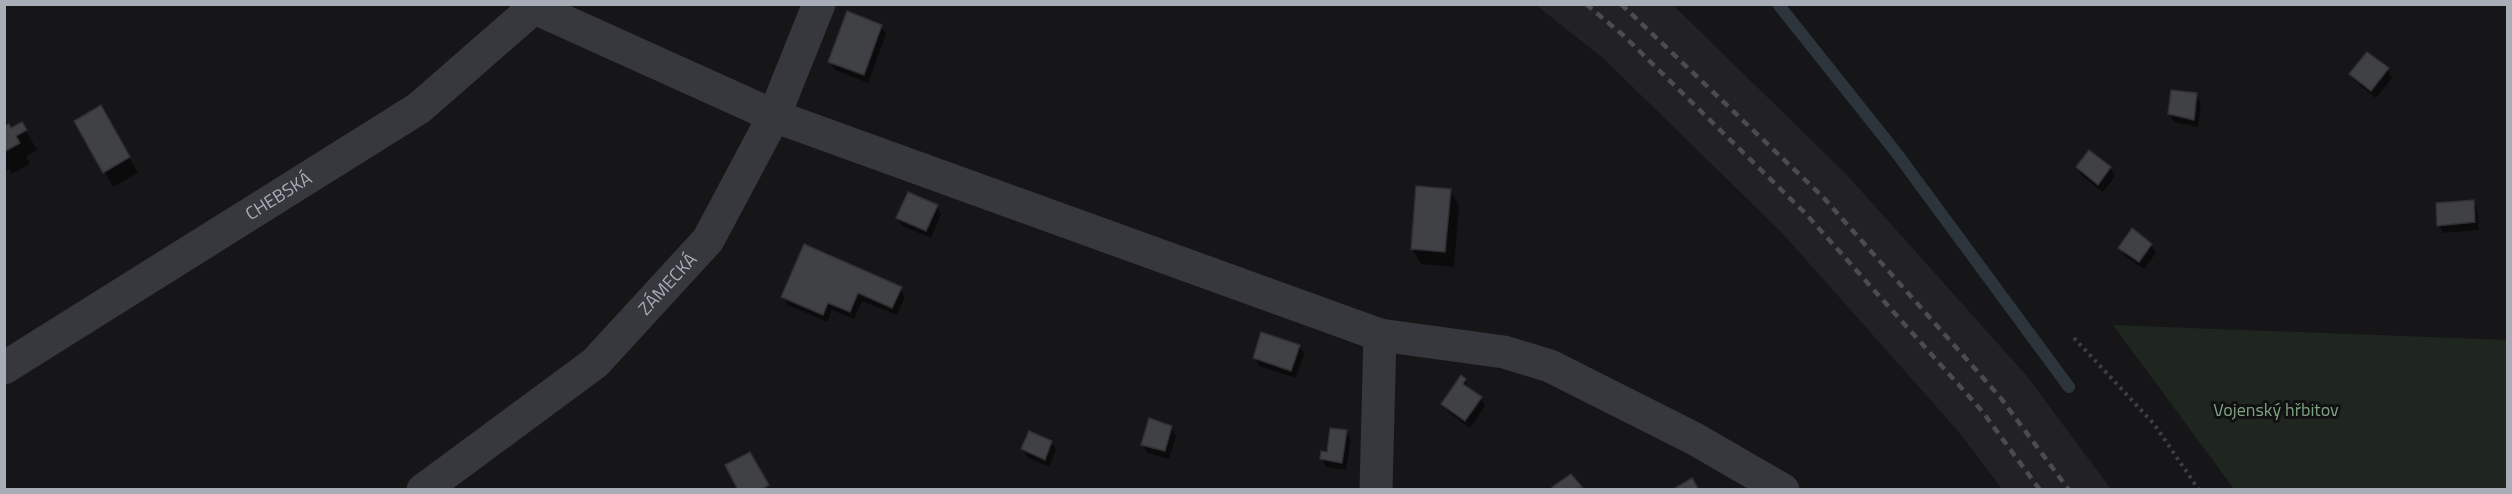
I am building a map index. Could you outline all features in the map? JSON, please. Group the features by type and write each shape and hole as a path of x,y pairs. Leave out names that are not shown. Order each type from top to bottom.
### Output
{"street":[{"name":"ZÁMECKÁ","path":"423,489 595,363 708,240 774,116 819,4"},
{"path":"536,6 774,116 1380,335 1504,352 1550,366 1695,439 1783,489"},
{"name":"CHEBSKÁ","path":"4,368 419,108 536,6"},
{"path":"1376,489 1380,335"}],"path":[{"path":"2074,338 2154,424 2199,489"}],"shaded area":[{"path":"1536,5 1673,5 1847,175 2026,375 2111,489 2002,489 1958,431 1784,235 1604,59"}],"green space":[{"name":"Vojenský hřbitov","path":"2113,325 2507,340 2507,489 2234,489"}],"building":[{"path":"847,11 882,25 864,75 828,62"},
{"path":"2367,52 2389,68 2371,91 2349,74"},
{"path":"2171,90 2197,93 2194,120 2168,114"},
{"path":"101,105 130,157 103,173 74,121"},
{"path":"22,122 27,130 16,136 20,143 4,152 4,126 9,124 11,128"},
{"path":"2089,150 2111,167 2098,185 2076,167"},
{"path":"1416,186 1451,189 1445,252 1411,249"},
{"path":"908,192 938,205 926,231 896,218"},
{"path":"2474,200 2475,222 2437,226 2436,203"},
{"path":"2132,228 2152,244 2139,262 2118,248"},
{"path":"804,244 902,287 892,308 858,293 850,312 828,303 823,315 781,297"},
{"path":"1261,332 1300,345 1291,371 1253,358"},
{"path":"1461,375 1466,379 1463,384 1482,397 1465,421 1441,404"},
{"path":"1149,418 1172,426 1165,451 1141,445"},
{"path":"1330,428 1347,430 1342,463 1320,459 1321,451 1327,452"},
{"path":"1029,431 1052,441 1045,460 1021,449"},
{"path":"750,452 769,485 760,490 738,490 725,465"},
{"path":"1571,474 1583,488 1554,490 1552,487"},
{"path":"1692,478 1699,490 1672,490"}],"waterway":[{"path":"1778,4 1895,151 2069,387"}],"railway":[{"path":"1586,4 1624,36 1806,214 1982,411 2040,490"},
{"path":"1621,4 1823,197 2000,397 2069,490"}]}
